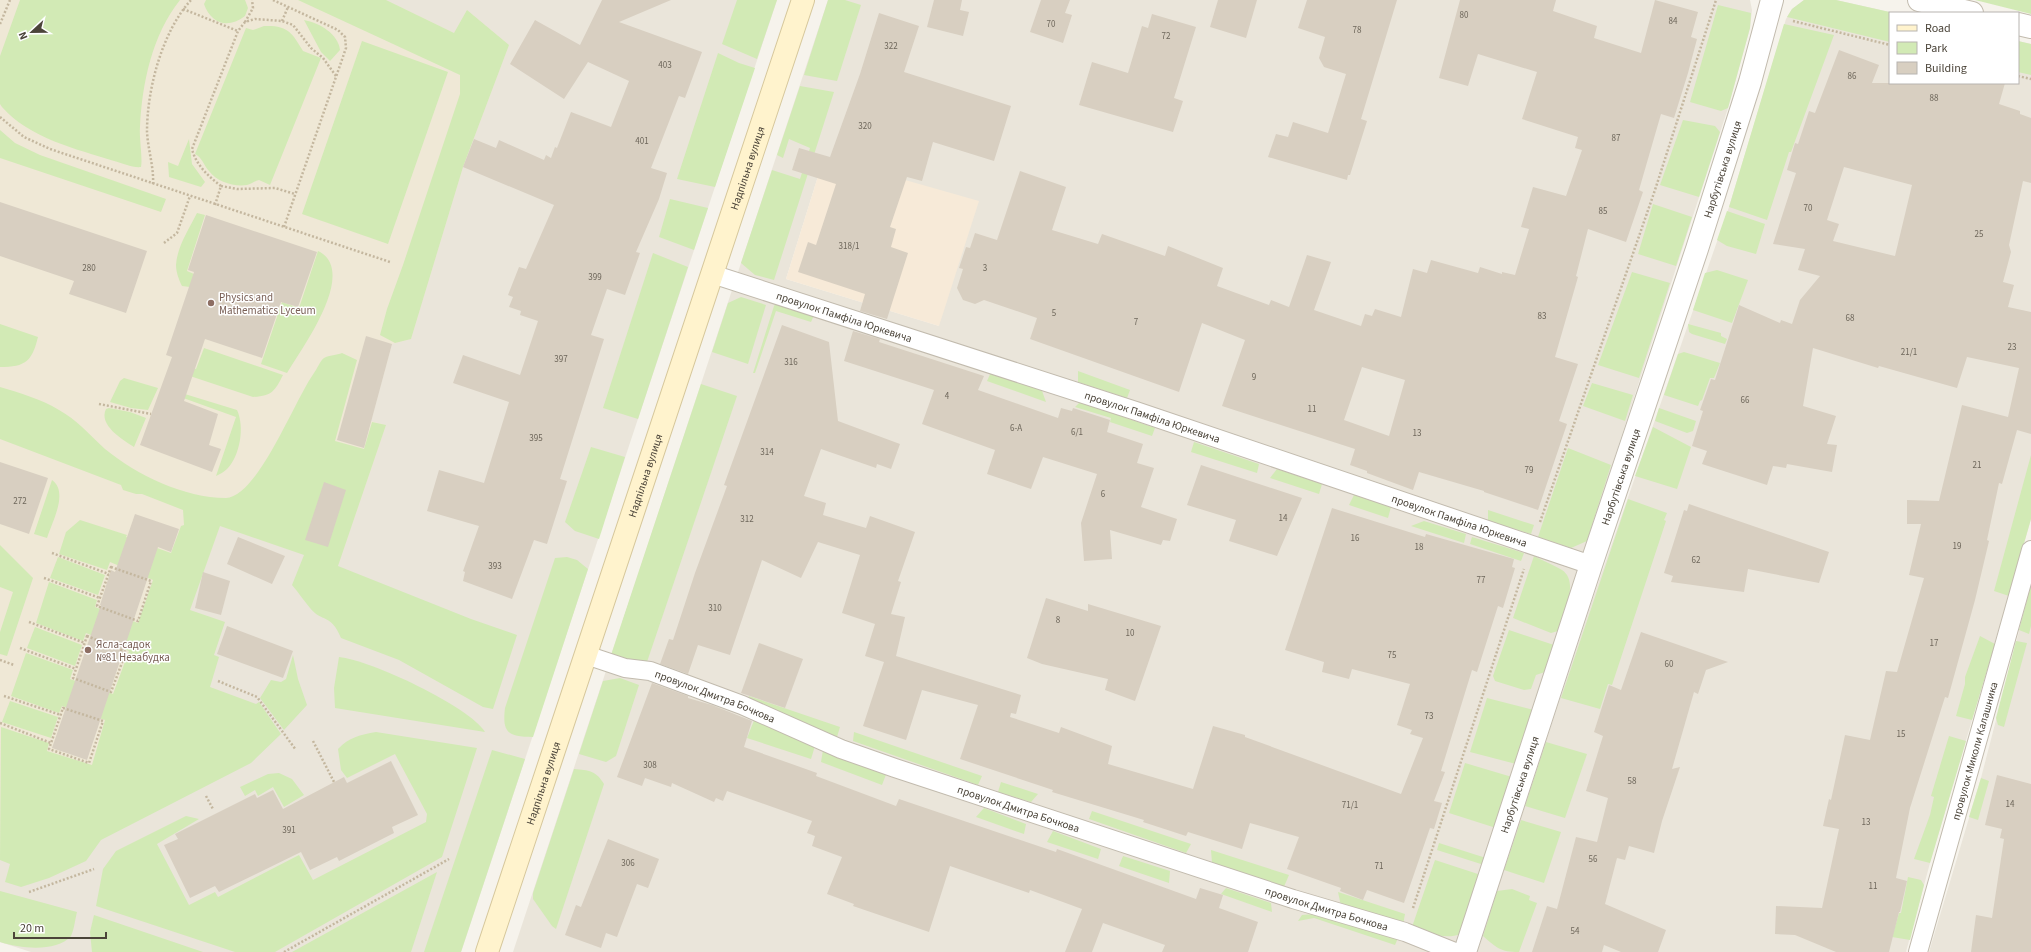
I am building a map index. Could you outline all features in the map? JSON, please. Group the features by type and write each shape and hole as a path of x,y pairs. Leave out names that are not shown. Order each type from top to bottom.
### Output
{"main road":[{"name":"Надпільна вулиця","path":"487,952 804,0"}],"street":[{"name":"Нарбутівська вулиця","path":"1465,952 1591,565 1699,243 1750,82 1772,0"},
{"path":"1919,0 1968,12"},
{"path":"2019,24 2031,27"}],"lane":[{"name":"провулок Памфіла Юркевича","path":"712,274 1148,415 1591,565"},
{"name":"провулок Миколи Калашника","path":"1918,952 2031,550"},
{"name":"провулок Дмитра Бочкова","path":"586,655 625,668 650,671 742,705 841,749 1325,909 1405,932 1455,952"}],"path":[{"path":"0,24 10,0"},
{"path":"153,184 147,133 152,84 159,62 183,9 191,0"},
{"path":"252,0 252,8 245,22 238,31 192,149 194,158 199,165 210,178 221,186 237,189 275,188 295,194"},
{"path":"273,0 338,30 345,38 346,48 284,227"},
{"path":"1405,932 1532,545 1655,190 1716,0"},
{"path":"282,21 288,7"},
{"path":"183,9 238,31"},
{"path":"245,22 255,19 282,21 293,25 311,48 323,58 336,76"},
{"path":"1786,19 1889,45"},
{"path":"2019,76 2031,79"},
{"path":"0,117 24,137 50,149 390,262"},
{"path":"215,205 221,186"},
{"path":"164,243 177,233 190,196"},
{"path":"99,404 151,414"},
{"path":"52,553 109,574"},
{"path":"111,567 151,581 138,621 97,606 100,598 111,567"},
{"path":"44,578 100,598"},
{"path":"29,622 85,643"},
{"path":"87,636 126,652 111,692 73,678 76,670 87,636"},
{"path":"20,648 76,670"},
{"path":"0,660 14,665"},
{"path":"218,681 257,697 296,750"},
{"path":"4,696 60,716"},
{"path":"63,708 103,721 89,762 49,749 51,742 63,708"},
{"path":"0,723 51,742"},
{"path":"313,741 334,782"},
{"path":"206,796 213,809"},
{"path":"284,952 449,859"},
{"path":"29,892 94,870"}],"shaded area":[{"path":"0,0 777,0 461,952 31,952 0,942"},
{"name":"Physics and Mathematics Lyceum","path":"0,0 386,0 454,33 467,10 509,45 463,167 411,339 392,344 371,421 386,425 338,566 220,526 125,790 0,853"},
{"path":"828,0 1750,0 1752,10 1750,28 1728,108 1454,952 513,952","holes":["824,157 939,326 786,279"]},
{"path":"1804,0 1836,0 1890,12 1889,84 2019,84 2019,41 2031,44 2031,519 1930,863 1906,952 1477,952 1592,601 1729,207 1786,19 1792,9"},
{"path":"824,157 979,201 939,326 786,279"},
{"path":"2031,585 2031,952 1929,952 1981,778"}],"green space":[{"path":"20,0 180,0 162,29 150,60 146,77 140,127 141,167 135,167 84,152 39,135 13,118 2,107 0,104 0,56"},
{"path":"206,0 245,0 248,8 245,16 239,20 226,23 216,20 211,16 204,4"},
{"path":"298,0 386,0 454,33 467,10 509,45 463,167 411,339 395,343 380,335 387,309 460,94 460,75"},
{"path":"737,0 777,0 757,59 722,44"},
{"path":"828,0 845,0 861,5 837,81 804,75"},
{"path":"1804,0 1836,0 1890,12 1889,42 1787,17 1792,9"},
{"path":"1975,0 2031,0 2031,14"},
{"path":"1718,5 1751,13 1750,28 1728,108 1721,111 1690,102"},
{"path":"304,20 310,21 322,27 336,39 340,50 330,61 321,52"},
{"path":"1784,24 1834,35 1791,152 1789,152 1767,220 1729,207"},
{"path":"264,26 284,28 292,34 303,51 321,58 270,185 259,180 247,185 226,183 212,175 199,157 195,154 246,28 253,30"},
{"path":"362,41 448,72 388,244 302,214"},
{"path":"2019,41 2031,44 2031,75 2019,72"},
{"path":"718,53 739,63 755,68 715,187 677,179"},
{"path":"800,86 834,92 774,280 755,275 741,263 772,170 800,179 810,148 789,139 783,158 777,155"},
{"path":"1683,120 1715,126 1720,132 1699,197 1660,185"},
{"path":"0,130 15,143 40,155 166,199 161,212 0,158"},
{"path":"189,139 192,164 205,182 201,187 169,177 168,162 178,166"},
{"path":"670,199 708,208 694,250 659,237"},
{"path":"1653,204 1692,217 1676,266 1638,254"},
{"path":"1727,211 1765,224 1756,254 1727,246 1717,240"},
{"path":"197,213 205,215 187,271 194,274 190,287 182,286 176,265 177,258 184,238"},
{"path":"318,251 329,261 333,275 330,292 324,310 287,373 261,364 282,302 299,308"},
{"path":"653,253 688,267 638,419 603,408"},
{"path":"1717,270 1748,280 1732,323 1693,310 1705,273"},
{"path":"1632,272 1670,283 1639,378 1598,365"},
{"path":"741,297 766,305 748,364 712,352 728,303"},
{"path":"777,302 815,313 811,322 776,311 755,373 753,373 774,306"},
{"path":"0,324 38,337 33,352 22,364 9,367 0,367"},
{"path":"1688,324 1721,333 1721,336 1727,339 1725,344 1692,334 1689,332"},
{"path":"204,348 283,375 278,385 272,392 253,397 181,373 182,365 196,369"},
{"path":"1684,352 1720,363 1714,378 1710,378 1702,400 1698,406 1664,395 1678,354"},
{"path":"342,353 357,360 335,441 364,449 372,422 386,425 338,566 471,619 517,635 493,709 483,707 399,660 341,638 334,625 330,621 314,613 292,585 304,555 220,526 190,610 225,622 214,655 219,657 210,687 256,704 259,702 281,734 251,763 101,840 86,861 49,878 21,887 5,882 10,864 0,860 1,727 49,743 47,751 92,765 105,720 62,706 59,713 11,696 26,653 73,670 70,679 113,694 129,651 86,633 83,641 36,623 49,582 97,600 95,607 138,623 153,580 110,562 107,570 59,554 66,532 80,520 127,535 126,537 171,553 181,526 184,525 183,510 142,494 136,494 123,490 121,485 0,439 0,387 38,399 66,414 78,423 105,449 118,459 146,476 194,494 226,498 238,493 251,482 263,465 321,361 326,357"},
{"path":"992,370 1041,388 1046,402 987,381"},
{"path":"1078,371 1130,390 1127,398 1078,382"},
{"path":"124,378 158,388 148,410 131,408 110,402 120,381"},
{"path":"1592,383 1633,395 1625,421 1583,406"},
{"path":"701,384 737,396 647,662 610,658"},
{"path":"162,387 237,410 241,425 240,441 235,457 225,471 216,476 236,417 161,390"},
{"path":"1080,402 1155,428 1152,436 1110,422 1111,418 1075,407"},
{"path":"109,408 130,412 146,418 134,447 118,436 108,426 104,415 106,409"},
{"path":"1659,408 1696,421 1693,431 1687,433 1655,421"},
{"path":"1653,427 1691,447 1677,489 1635,476"},
{"path":"1194,442 1259,464 1257,473 1191,452"},
{"path":"591,447 625,457 599,539 575,531 565,522"},
{"path":"1568,448 1611,465 1587,541 1571,548 1538,537"},
{"path":"2031,455 2031,519 2009,596 1994,591"},
{"path":"1277,469 1322,484 1319,494 1270,478"},
{"path":"52,480 57,485 59,499 58,508 47,538 34,534"},
{"path":"1354,495 1391,507 1388,518 1349,505"},
{"path":"1628,499 1667,513 1664,520 1666,521 1612,685 1608,684 1600,709 1561,698"},
{"path":"1488,510 1534,525 1531,534 1488,521"},
{"path":"1424,521 1466,534 1464,543 1411,526"},
{"path":"1472,537 1524,553 1521,561 1470,544"},
{"path":"0,545 33,578 7,656 0,654 0,632 13,592 0,587"},
{"path":"1534,556 1562,570 1567,575 1570,582 1569,599 1558,631 1551,633 1513,618"},
{"path":"58,557 105,575 98,595 50,578"},
{"path":"567,557 577,560 588,569 533,737 518,736 508,732 506,728 504,716 505,708 555,558"},
{"path":"2031,585 2031,626 2029,634 2019,630"},
{"path":"35,627 82,645 75,666 27,648"},
{"path":"1509,630 1554,645 1545,672 1536,675 1531,689 1524,690 1495,681 1493,676"},
{"path":"1980,636 1995,644 1972,720 1956,716 1965,684 1965,677"},
{"path":"2016,641 2027,643 2004,727 1998,725 1996,718"},
{"path":"293,655 298,679 307,705 284,730 260,698 271,680 281,682 286,679"},
{"path":"339,657 373,666 418,686 460,710 475,721 485,732 335,708 334,688"},
{"path":"620,678 639,685 616,756 606,762 579,754 603,681"},
{"path":"749,696 840,727 837,737 782,715 748,699"},
{"path":"1487,698 1534,710 1516,764 1470,752"},
{"path":"10,701 58,717 51,738 2,722"},
{"path":"755,718 815,746 811,759 747,738"},
{"path":"376,732 477,748 442,857 275,952 235,952 96,906 103,869 116,851 186,816 199,819 157,844 189,905 215,892 218,897 299,855 313,880 426,822 427,814 395,754 347,778 341,770 338,749 355,737"},
{"path":"854,732 982,776 978,785 853,741"},
{"path":"1949,736 1966,741 1930,863 1914,859 1930,815 1934,797 1931,796"},
{"path":"1546,742 1587,754 1565,818 1525,806"},
{"path":"492,750 525,759 461,952 424,952"},
{"path":"823,750 887,772 882,785 821,762"},
{"path":"1465,763 1512,777 1496,828 1449,813"},
{"path":"574,769 592,772 598,776 604,784 556,929 552,926 533,899 533,893"},
{"path":"279,773 292,779 304,795 284,807 273,787 258,796 255,790 245,796 240,787 268,774"},
{"path":"1981,778 1989,781 1978,820 1969,817"},
{"path":"1001,782 1038,794 1031,802 998,792"},
{"path":"984,808 1026,824 1024,834 976,817"},
{"path":"1092,811 1191,844 1186,853 1089,819"},
{"path":"1521,820 1561,832 1544,883 1504,870"},
{"path":"1053,831 1101,849 1098,859 1047,842"},
{"path":"1439,843 1486,858 1484,865 1437,850"},
{"path":"1211,850 1289,875 1283,889 1212,863"},
{"path":"1123,856 1170,871 1169,883 1119,866"},
{"path":"1435,860 1481,875 1461,934 1455,936 1443,936 1412,927"},
{"path":"437,872 411,952 292,952"},
{"path":"1908,877 1921,880 1924,885 1910,940 1892,937 1899,913 1901,913"},
{"path":"1226,888 1271,903 1272,912 1221,894"},
{"path":"1512,889 1530,896 1529,900 1537,903 1519,952 1503,950 1492,944 1483,936 1497,891"},
{"path":"0,891 77,912 71,936 57,945 38,948 0,942"},
{"path":"1338,892 1405,914 1403,925 1341,906"},
{"path":"1314,914 1398,938 1395,945 1314,918 1298,921 1302,915"},
{"path":"94,915 203,952 92,952 90,932"}],"building":[{"path":"602,0 671,0 619,22 702,52 685,98 679,96 651,168 667,173 659,199 636,252 640,253 625,295 607,289 591,335 604,339 560,479 567,481 547,544 534,540 512,599 463,581 465,572 463,571 479,526 427,511 439,470 484,483 509,402 453,383 463,355 520,375 538,321 520,315 521,311 509,307 513,297 508,295 519,267 526,269 554,205 463,167 474,139 496,148 499,140 544,160 546,155 551,158 555,147 557,148 571,112 611,127 629,81 588,62 564,99 510,64 535,20 580,45"},
{"path":"934,0 962,0 960,10 969,12 963,36 927,27"},
{"path":"1041,0 1070,0 1065,13 1072,15 1063,43 1030,32"},
{"path":"1218,0 1257,0 1246,38 1210,27"},
{"path":"1307,0 1397,0 1361,119 1367,121 1350,175 1348,175 1347,180 1268,157 1276,134 1288,137 1293,122 1328,133 1346,74 1324,67 1319,58 1325,37 1298,28"},
{"path":"1460,0 1556,0 1553,11 1597,26 1594,38 1641,53 1655,0 1698,12 1691,37 1697,39 1674,118 1661,114 1639,190 1643,192 1626,242 1588,229 1576,276 1578,277 1555,357 1578,364 1559,421 1567,424 1538,510 1484,491 1419,472 1413,490 1350,465 1355,449 1222,406 1245,340 1202,323 1179,392 1030,339 1037,318 984,300 975,304 963,300 957,288 963,269 959,268 966,247 970,248 975,233 997,240 1020,171 1066,187 1052,230 1098,244 1102,234 1165,256 1168,246 1223,268 1217,286 1269,305 1271,300 1289,307 1307,255 1331,262 1314,310 1361,326 1365,314 1372,316 1375,309 1401,317 1413,269 1427,273 1431,260 1478,273 1480,267 1502,274 1502,272 1515,275 1529,229 1521,227 1533,187 1566,196 1582,150 1575,148 1578,137 1522,119 1537,72 1478,54 1468,86 1439,78","holes":["1362,367 1405,380 1389,436 1344,420"]},
{"path":"879,13 919,26 904,72 1011,106 994,161 933,142 922,181 907,177 890,227 896,229 891,247 908,253 887,319 860,311 865,294 798,272 808,242 816,245 836,184 792,170 799,148 830,157 860,74"},
{"path":"1152,14 1196,27 1174,98 1183,101 1173,132 1079,105 1092,62 1128,73 1142,26 1148,28"},
{"path":"1839,50 1879,65 1872,83 2005,84 1999,104 2020,111 2020,114 2031,118 2031,183 2023,181 2009,245 2011,252 2003,282 2014,285 2008,307 2031,312 2031,434 2017,430 2002,484 1999,483 1987,540 1989,541 1975,600 1948,698 1945,697 1910,808 1896,878 1907,881 1889,952 1836,952 1795,935 1775,934 1776,906 1822,908 1839,829 1823,826 1829,799 1831,800 1845,735 1870,740 1886,671 1897,672 1924,578 1909,575 1921,524 1907,524 1907,500 1939,501 1962,405 2008,417 2019,368 1967,357 1957,388 1879,366 1878,368 1813,348 1803,406 1836,416 1827,444 1837,445 1832,472 1787,464 1786,468 1773,466 1767,485 1702,464 1707,451 1692,446 1703,411 1700,410 1711,379 1715,380 1739,305 1780,323 1781,320 1792,324 1800,300 1820,276 1798,270 1805,249 1773,244 1796,173 1787,170 1795,143 1798,144 1809,111 1815,113","holes":["1844,167 1912,185 1895,256 1833,241 1839,224 1827,220"]},
{"path":"0,202 147,251 126,313 69,294 74,281 0,256"},
{"path":"206,215 317,252 298,307 281,302 262,358 205,339 184,401 218,414 209,445 221,449 212,472 140,445 172,357 166,355 194,272 188,270"},
{"path":"782,325 829,342 838,421 900,444 891,469 877,464 876,468 821,449 804,496 826,503 823,515 866,528 870,516 915,532 898,581 901,582 891,614 905,617 896,656 1021,695 1016,714 1011,713 1010,717 1059,733 1061,727 1112,746 1108,764 1193,789 1213,726 1245,735 1245,737 1401,794 1423,738 1410,734 1412,730 1397,725 1410,684 1352,669 1349,679 1322,672 1324,662 1285,650 1332,508 1425,537 1426,534 1514,559 1512,567 1515,568 1503,608 1498,606 1477,672 1472,670 1441,771 1445,772 1434,801 1442,803 1434,829 1430,828 1404,903 1367,890 1363,900 1340,891 1341,888 1287,869 1299,837 1250,823 1242,849 1188,832 1186,836 1143,822 1144,820 1052,792 1053,790 960,759 978,705 922,690 906,740 863,726 884,662 865,656 875,624 842,613 860,555 818,542 801,578 762,560 730,655 698,645 688,674 660,664 669,639 673,640 695,573 727,486 724,485"},
{"path":"853,331 880,339 879,342 984,376 978,390 1058,418 1061,408 1072,411 1073,408 1110,420 1107,432 1143,444 1137,463 1154,468 1141,507 1177,519 1170,541 1163,540 1161,545 1110,530 1112,559 1084,561 1081,523 1097,474 1043,457 1031,489 987,474 995,450 922,424 934,390 844,361"},
{"path":"366,336 392,344 364,448 337,440"},
{"path":"0,462 48,478 29,534 0,524"},
{"path":"1201,465 1302,498 1277,556 1229,541 1236,520 1187,505"},
{"path":"324,482 346,490 328,547 305,540"},
{"path":"1689,504 1829,552 1819,583 1748,569 1744,592 1671,582 1673,576 1664,573 1684,510 1687,511"},
{"path":"135,514 179,529 171,552 158,547 87,760 52,748 101,605 111,570 115,572"},
{"path":"238,537 285,556 272,584 227,564"},
{"path":"203,572 230,581 221,615 195,608"},
{"path":"1046,598 1088,611 1088,604 1161,626 1135,701 1105,690 1108,679 1042,664 1027,658"},
{"path":"227,626 293,651 283,678 217,654"},
{"path":"1641,632 1728,662 1706,670 1698,694 1694,692 1672,769 1680,767 1662,821 1654,853 1629,846 1625,860 1617,858 1605,904 1666,930 1658,952 1621,952 1604,945 1602,952 1532,952 1547,906 1557,909 1576,837 1597,842 1608,798 1586,791 1603,736 1594,732 1609,685 1621,690"},
{"path":"759,643 803,659 785,708 741,693"},
{"path":"652,683 688,696 688,698 712,705 752,721 744,747 817,773 816,776 896,806 899,799 1056,852 1057,849 1196,899 1200,888 1223,895 1219,908 1258,922 1248,952 1162,952 1165,945 1103,923 1092,952 1065,952 1082,909 1030,890 1029,893 950,866 929,932 853,906 854,904 827,894 842,857 812,846 815,836 807,833 812,821 727,791 723,801 716,798 714,802 672,783 671,787 645,778 642,786 617,777"},
{"path":"391,761 418,815 392,827 394,833 339,861 337,857 310,870 301,852 219,892 215,886 190,898 164,845 178,839 175,834 255,794 257,798 273,790 283,809 344,777 347,783"},
{"path":"1997,775 2031,784 2031,952 1971,952 1976,915 1992,918 2004,839 2000,838 2002,829 1985,825"},
{"path":"608,839 659,859 648,888 637,884 617,937 606,933 601,948 565,935 576,905 581,907"}],"place":[{"name":"Physics and Mathematics Lyceum","path":"211,303"},
{"name":"Ясла-садок №81 Незабудка","path":"88,650"}]}
